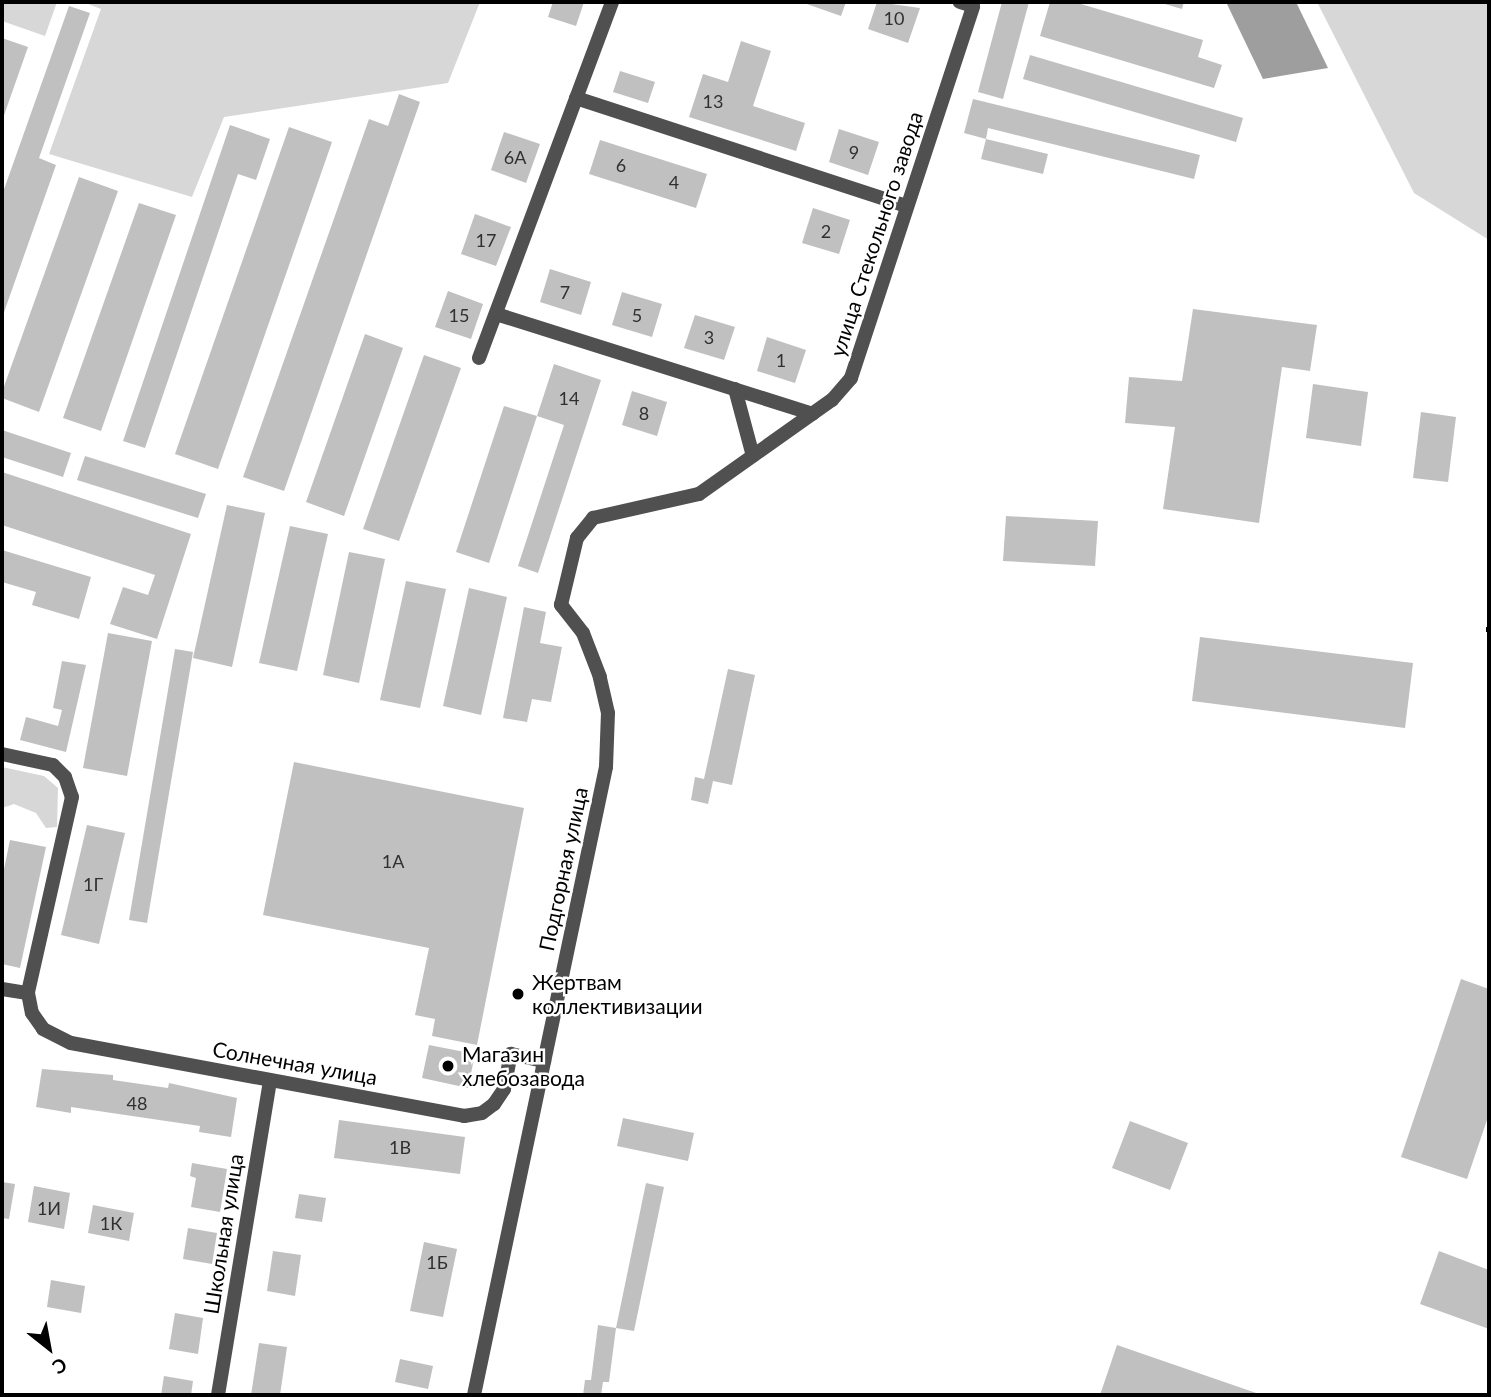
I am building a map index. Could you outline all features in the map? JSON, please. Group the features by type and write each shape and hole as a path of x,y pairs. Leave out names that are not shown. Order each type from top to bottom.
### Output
{"street":[{"path":"480,358 612,2"},
{"name":"улица Стекольного завода","path":"561,605 577,538 593,518 699,494 813,414 852,378 908,206 967,4"},
{"path":"576,98 908,206"},
{"path":"496,314 813,414"},
{"path":"735,389 753,456"},
{"name":"Подгорная улица","path":"474,1395 609,737 600,677 583,633 561,605"},
{"path":"2,754 54,765 65,778 72,797 28,993 2,989"},
{"name":"Солнечная улица","path":"28,993 32,1013 43,1028 71,1043 464,1116 482,1113 494,1104 504,1089 511,1054 544,1061"},
{"name":"Школьная улица","path":"218,1395 270,1080"}],"shaded area":[{"path":"2,2 57,2 45,36 2,21"},
{"path":"83,2 480,2 448,83 224,117 192,197 49,154 101,9"},
{"path":"1226,2 1296,2 1328,68 1263,79"},
{"path":"1317,2 1489,2 1489,240 1414,193"},
{"path":"2,767 44,776 58,788 57,827 46,828 36,813 14,804 2,808"}],"building":[{"path":"553,2 584,2 576,26 548,17"},
{"path":"801,2 846,2 841,16"},
{"path":"877,2 920,8 908,43 868,29"},
{"path":"1002,2 1029,2 1003,99 978,92"},
{"path":"1050,2 1074,2 1203,40 1198,57 1222,65 1214,88 1040,36"},
{"path":"1158,2 1184,2 1182,9"},
{"path":"69,6 90,13 39,158 56,165 2,318 2,195"},
{"path":"2,38 28,47 2,121"},
{"path":"741,41 771,51 753,106 805,123 796,151 689,117 703,74 728,82"},
{"path":"1030,55 1243,118 1236,142 1023,79"},
{"path":"620,71 655,82 648,103 613,92"},
{"path":"399,94 420,102 284,491 243,477 369,119 388,126"},
{"path":"973,99 1200,155 1194,179 988,128 986,139 964,133"},
{"path":"230,125 270,139 256,180 238,174 145,448 123,441"},
{"path":"289,127 332,142 218,469 175,454"},
{"path":"839,129 879,142 868,175 829,162"},
{"path":"504,132 540,144 526,183 491,170"},
{"path":"986,139 1048,154 1043,174 981,159"},
{"path":"600,140 707,174 696,208 589,174"},
{"path":"79,177 118,191 39,412 2,398 2,392"},
{"path":"139,203 176,215 101,431 63,418"},
{"path":"813,208 850,220 839,254 802,243"},
{"path":"475,214 511,227 496,266 461,254"},
{"path":"550,269 591,282 581,315 540,302"},
{"path":"448,291 483,304 471,339 435,327"},
{"path":"622,292 662,304 652,337 612,325"},
{"path":"1193,309 1317,325 1310,371 1282,367 1259,523 1163,509 1175,427 1125,423 1129,377 1182,381"},
{"path":"695,315 735,327 724,360 684,348"},
{"path":"365,334 403,348 344,516 306,502"},
{"path":"767,337 806,350 795,383 757,371"},
{"path":"424,355 461,368 399,541 363,529"},
{"path":"554,364 601,380 538,573 518,566 564,425 537,416"},
{"path":"1313,384 1368,392 1361,446 1306,438"},
{"path":"632,391 667,402 657,436 622,425"},
{"path":"504,406 537,416 489,563 456,552"},
{"path":"1421,412 1456,417 1448,482 1413,478"},
{"path":"2,430 71,453 63,477 2,457"},
{"path":"85,456 206,494 198,518 77,480"},
{"path":"2,472 191,534 157,639 110,624 123,587 148,595 155,575 2,525"},
{"path":"227,505 265,513 232,667 193,658"},
{"path":"1006,516 1098,521 1095,566 1003,561"},
{"path":"290,526 328,534 297,671 259,663"},
{"path":"2,550 91,577 79,619 32,605 36,592 2,582"},
{"path":"349,552 385,559 359,683 323,675"},
{"path":"406,581 446,589 420,708 380,700"},
{"path":"469,588 507,597 481,715 443,706"},
{"path":"524,607 546,612 540,643 562,647 551,702 532,699 527,722 503,718"},
{"path":"108,633 152,641 127,776 83,768"},
{"path":"1200,637 1413,663 1405,728 1192,701"},
{"path":"175,649 193,652 147,923 129,920"},
{"path":"62,661 86,665 66,752 20,740 26,717 58,726 62,710 53,708"},
{"path":"728,669 755,675 732,785 713,781 708,804 691,800 695,777 704,779"},
{"path":"294,762 524,808 477,1045 432,1036 435,1019 415,1015 429,948 263,915"},
{"path":"87,825 125,833 99,944 61,935"},
{"path":"10,840 46,847 20,968 2,964 2,879"},
{"path":"1461,979 1489,989 1489,1114 1467,1179 1401,1157"},
{"name":"Магазин хлебозавода","path":"429,1045 475,1054 468,1088 422,1078"},
{"path":"42,1069 113,1075 113,1080 168,1088 169,1083 237,1098 231,1137 199,1132 200,1126 71,1107 71,1113 36,1107"},
{"path":"623,1118 694,1133 688,1161 617,1146"},
{"path":"339,1120 465,1137 460,1174 334,1158"},
{"path":"1130,1121 1188,1143 1170,1190 1112,1168"},
{"path":"192,1163 227,1169 220,1212 191,1207 196,1178 190,1176"},
{"path":"2,1182 15,1184 9,1219 2,1218"},
{"path":"646,1183 664,1187 634,1331 616,1328"},
{"path":"34,1186 70,1193 64,1229 28,1222"},
{"path":"299,1194 326,1198 322,1222 295,1218"},
{"path":"93,1205 134,1213 129,1241 88,1233"},
{"path":"188,1228 217,1233 212,1264 183,1259"},
{"path":"424,1242 457,1249 443,1317 410,1311"},
{"path":"273,1251 301,1255 295,1296 267,1291"},
{"path":"1439,1251 1489,1270 1489,1329 1420,1304"},
{"path":"51,1280 85,1286 81,1313 47,1307"},
{"path":"175,1313 203,1318 198,1354 169,1349"},
{"path":"598,1325 616,1328 609,1382 603,1382 601,1395 583,1395 585,1380 591,1380"},
{"path":"259,1343 287,1347 280,1395 251,1395"},
{"path":"1117,1345 1262,1395 1100,1395"},
{"path":"400,1359 433,1366 428,1389 395,1382"},
{"path":"164,1376 193,1381 191,1395 161,1395"}],"place":[{"name":"Жертвам коллективизации","path":"518,994"},
{"name":"Магазин хлебозавода","path":"448,1066"}]}
